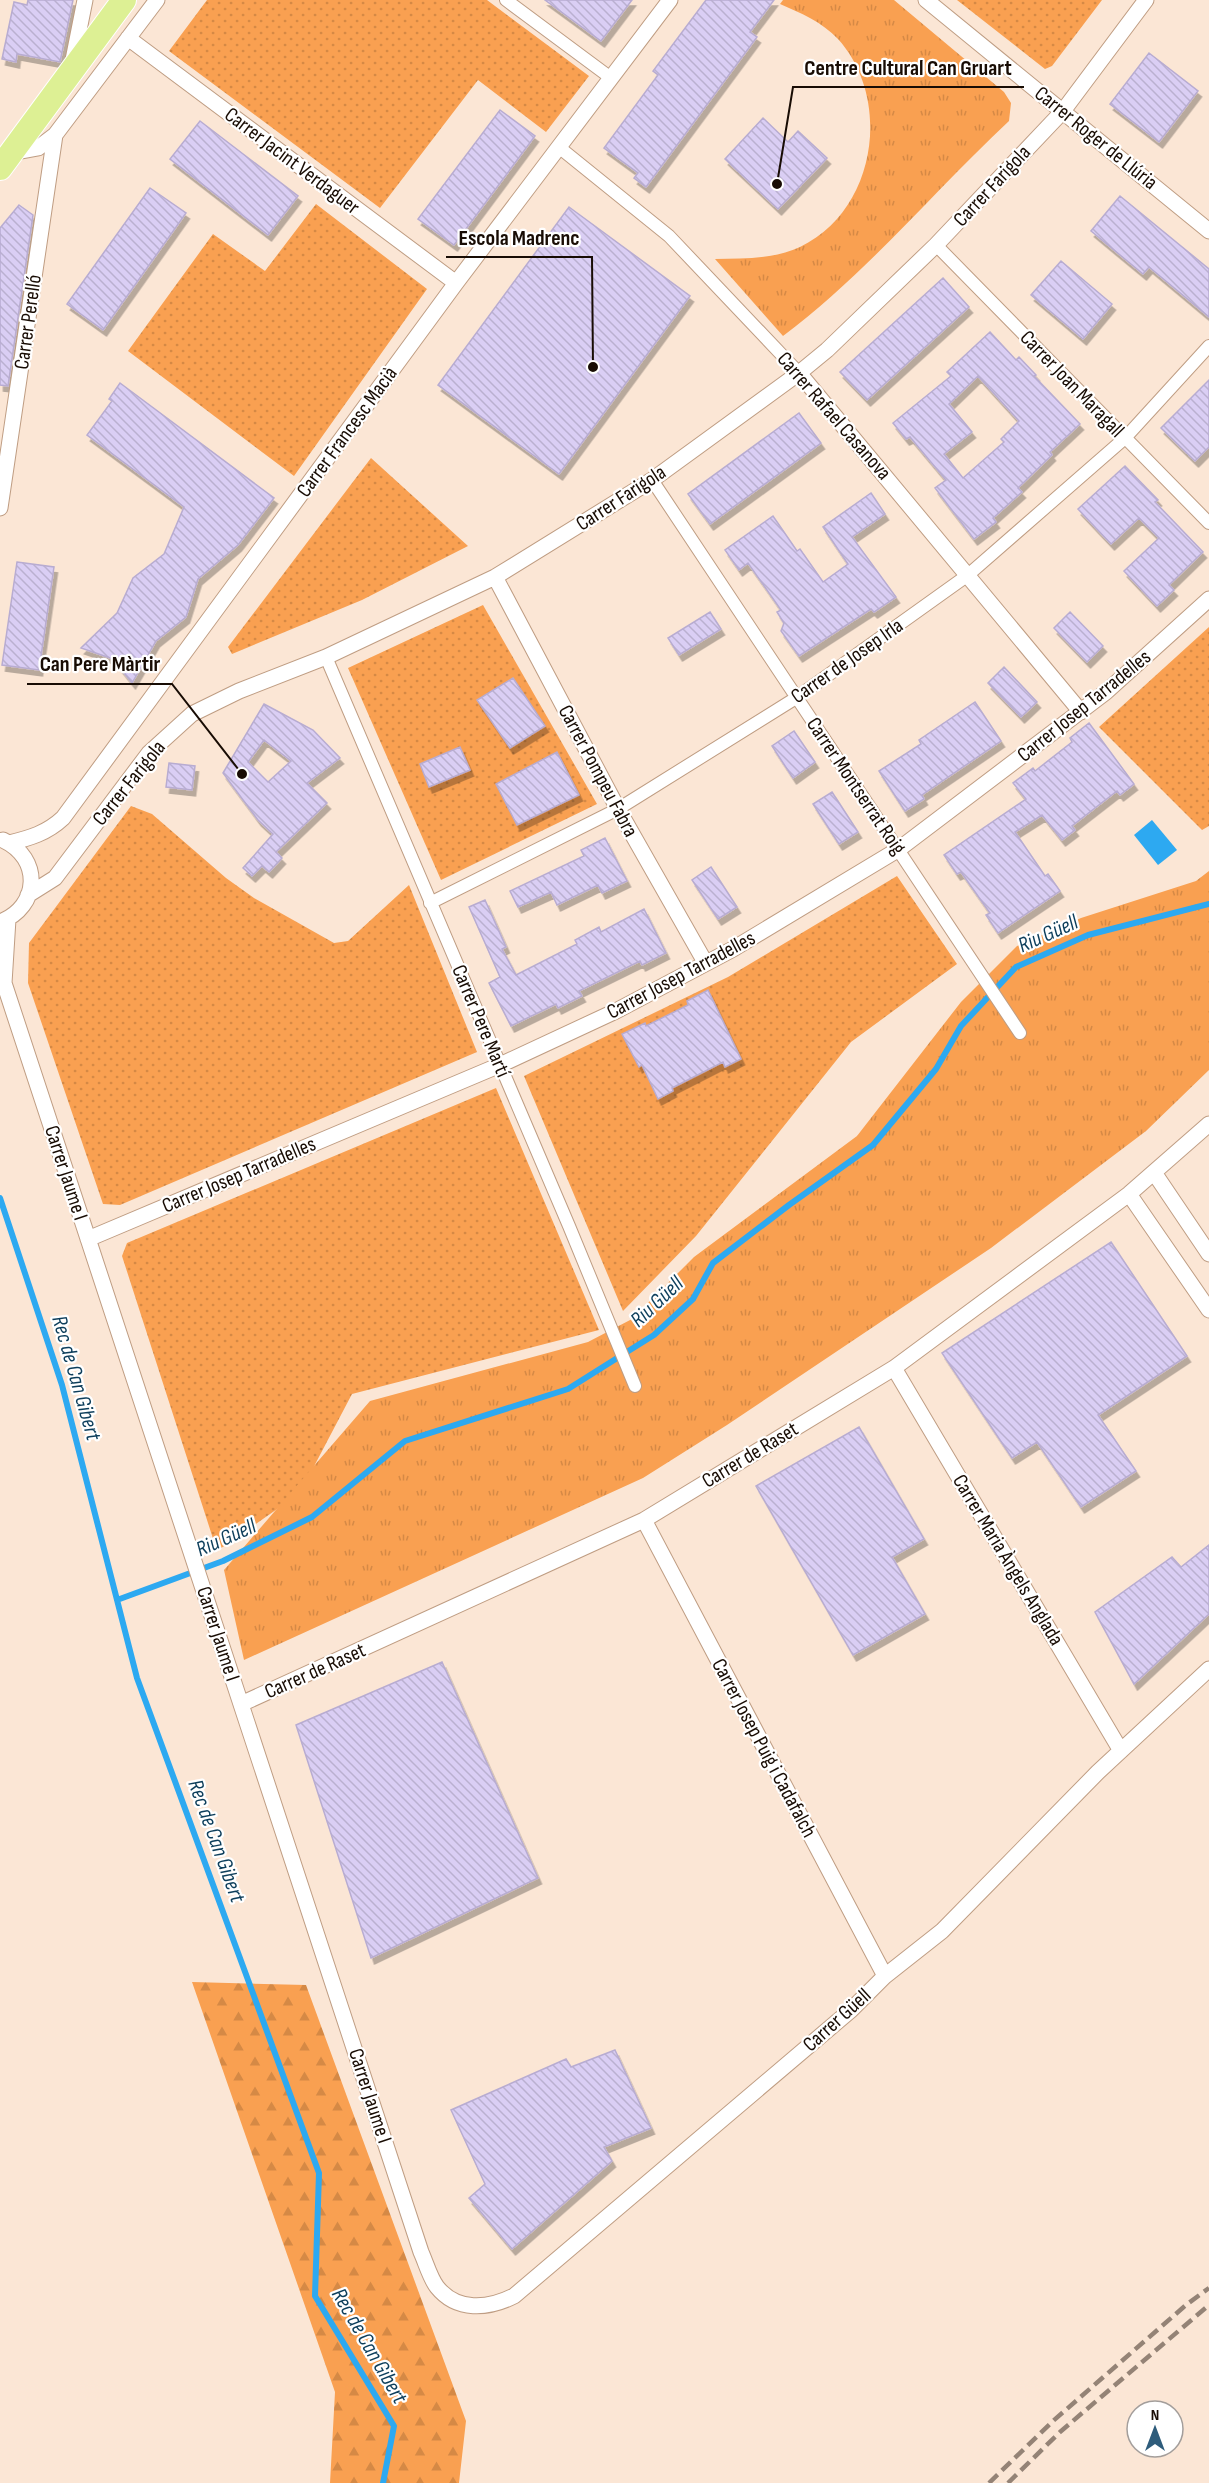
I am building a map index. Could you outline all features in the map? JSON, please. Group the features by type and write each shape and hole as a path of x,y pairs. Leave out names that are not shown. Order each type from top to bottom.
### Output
{"main road":[{"path":"5,161 124,0"}],"street":[{"path":"5,161 38,148 54,135 157,0"},
{"path":"506,0 611,78"},
{"name":"Carrer Francesc Macià","path":"4,841 43,833 53,828 63,818 456,284 670,0"},
{"name":"Carrer Roger de Llúria","path":"926,0 1209,231"},
{"name":"Carrer Farigola","path":"4,920 21,909 28,895 55,878 149,753 185,719 214,702 326,657 495,577 652,480 799,373 827,350 936,244 1063,111 1146,0"},
{"path":"70,72 86,3"},
{"name":"Carrer Jacint Verdaguer","path":"128,38 456,284"},
{"name":"Carrer Perelló","path":"0,508 54,135"},
{"name":"Carrer Rafael Casanova","path":"560,148 669,236 799,373 1081,712"},
{"name":"Carrer Joan Maragall","path":"936,244 1209,523"},
{"name":"Carrer de Josep Irla","path":"430,903 618,809 796,698 969,575 1125,438 1209,346"},
{"name":"Carrer Montserrat Roig","path":"652,480 1020,1033"},
{"name":"Carrer Pompeu Fabra","path":"495,577 618,809 705,962"},
{"name":"Carrer Josep Tarradelles","path":"88,1239 500,1065 616,1011 733,949 899,849 1106,693 1209,599"},
{"name":"Carrer Pere Martí","path":"326,657 635,1386"},
{"path":"4,841 27,861 31,878 28,895"},
{"name":"Carrer Jaume I","path":"4,920 2,979 421,2252 435,2285"},
{"name":"Carrer de Raset","path":"241,1704 644,1520 894,1368 1155,1174 1209,1124"},
{"path":"1155,1174 1209,1254"},
{"path":"1129,1194 1209,1310"},
{"name":"Carrer Maria Àngels Anglada","path":"894,1368 1121,1751"},
{"name":"Carrer Josep Puig i Cadafalch","path":"644,1520 885,1976"},
{"name":"Carrer Güell","path":"435,2285 445,2295 471,2306 496,2304 514,2296 851,2010 885,1976 942,1931 1121,1751 1209,1669"}],"green space":[{"path":"207,0 487,0 589,76 546,132 478,80 380,208 169,51"},
{"path":"783,0 894,0 1004,92 1011,103 1009,121 843,286 783,336 715,259 780,254 800,247 826,230 846,208 860,181 868,152 870,122 866,92 855,64 838,39 818,23 780,4"},
{"path":"957,0 1102,0 1052,66 1045,69"},
{"path":"316,204 427,289 294,476 128,351 213,234 265,271"},
{"path":"371,458 468,546 362,600 232,654 228,647"},
{"path":"483,605 597,804 441,880 348,668"},
{"path":"1209,627 1209,826 1202,830 1099,727"},
{"path":"131,806 152,814 226,878 254,898 334,943 348,941 409,885 477,1052 120,1205 103,1204 28,983 29,943"},
{"path":"1209,871 1209,1070 1146,1131 991,1248 727,1425 643,1478 244,1660 224,1570 370,1401 588,1342 632,1319 694,1257 857,1136 961,1002 1017,946 1081,918 1196,881"},
{"path":"897,876 957,964 851,1042 696,1236 623,1311 524,1076 728,977"},
{"path":"496,1088 599,1330 352,1394 300,1493 217,1551 122,1256 127,1243"},
{"path":"192,1982 306,1985 466,2421 459,2483 330,2483 335,2392"}],"water":[{"path":"1152,820 1177,850 1158,865 1134,835"}],"building":[{"path":"28,0 73,0 60,62 17,54 16,62 2,59 14,2 27,5"},
{"path":"545,0 632,0 601,41"},
{"path":"706,0 774,0 750,32 757,37 646,187 634,178 638,173 604,148 658,75 653,71"},
{"path":"1149,53 1198,91 1159,142 1110,104"},
{"path":"500,110 535,136 454,245 418,219"},
{"path":"763,118 788,142 798,131 827,158 778,209 725,159"},
{"path":"200,121 298,196 268,235 170,159"},
{"path":"150,188 186,213 103,330 67,304"},
{"path":"1120,196 1209,269 1209,317 1149,267 1143,274 1091,231"},
{"path":"19,205 33,215 8,386 0,385 0,228"},
{"path":"569,207 690,296 559,474 438,385"},
{"path":"1061,261 1112,304 1083,339 1031,295"},
{"path":"943,278 969,307 867,400 840,372"},
{"path":"990,332 1016,360 1019,357 1080,424 1050,452 1052,455 1018,488 1022,492 993,518 996,522 974,539 935,488 946,480 910,437 906,439 893,423 951,376 947,372","holes":["978,376 1019,421 1001,439 1004,442 963,478 944,454 972,432 949,404"]},
{"path":"1209,380 1209,447 1195,461 1161,428"},
{"path":"120,383 274,498 238,545 198,579 186,617 156,641 132,683 113,659 81,648 117,613 133,578 164,554 184,507 87,435 112,401 109,399"},
{"path":"799,413 821,443 710,524 688,494"},
{"path":"1125,466 1158,500 1155,502 1203,552 1169,585 1174,590 1157,606 1124,571 1159,538 1139,518 1111,544 1078,509"},
{"path":"871,493 885,514 852,537 896,597 874,612 871,609 799,656 781,631 784,623 777,612 781,610 748,563 739,570 725,550 773,516 797,551 800,549 823,582 848,564 823,527"},
{"path":"17,562 54,567 39,670 2,665"},
{"path":"710,612 721,629 679,655 668,638"},
{"path":"1070,612 1103,646 1087,662 1054,628"},
{"path":"1004,667 1037,702 1021,717 988,683"},
{"path":"513,678 545,726 510,748 477,700"},
{"path":"975,702 1001,741 922,795 924,799 905,811 879,771 921,744 919,740"},
{"path":"264,704 313,730 340,758 307,783 327,803 276,852 282,858 269,872 262,866 252,876 243,868 273,834 258,820 223,773","holes":["264,740 291,761 268,782 248,762"]},
{"path":"1089,723 1134,784 1120,795 1117,791 1072,826 1075,830 1062,840 1042,815 1015,832 1045,876 1048,874 1060,891 998,933 986,915 990,913 961,872 957,874 944,855 1026,799 1013,783 1033,768 1035,771 1072,742 1070,738"},
{"path":"794,731 815,762 793,778 772,746"},
{"path":"460,747 470,770 429,787 420,764"},
{"path":"557,752 579,795 517,825 496,784"},
{"path":"169,763 195,766 192,790 166,787"},
{"path":"832,792 858,832 839,844 813,804"},
{"path":"605,838 627,881 602,893 598,885 557,905 551,892 518,907 510,891 584,856 581,850"},
{"path":"711,867 737,907 718,919 692,880"},
{"path":"485,900 506,947 502,949 516,975 577,944 575,940 599,927 601,932 644,909 666,953 642,965 640,961 579,991 582,996 558,1008 556,1004 511,1026 489,983 500,977 469,907"},
{"path":"708,990 741,1059 725,1067 723,1062 672,1088 673,1091 658,1099 642,1065 639,1067 622,1034 645,1023 646,1026 688,1005 687,1001"},
{"path":"1111,1242 1187,1356 1098,1415 1136,1471 1081,1507 1037,1442 1012,1458 942,1353"},
{"path":"859,1427 924,1539 892,1557 925,1614 853,1655 756,1486"},
{"path":"1209,1545 1209,1614 1134,1684 1095,1612 1172,1557 1181,1567"},
{"path":"442,1662 538,1878 371,1958 296,1725"},
{"path":"615,2050 651,2128 604,2147 612,2161 512,2249 469,2198 485,2184 451,2110 566,2059 571,2067"}],"waterway":[{"name":"Riu Güell","path":"117,1600 223,1561 312,1517 405,1441 568,1389 654,1335 693,1299 713,1263 873,1145 936,1069 961,1026 1016,967 1088,935 1209,904"},
{"name":"Rec de Can Gibert","path":"0,1198 62,1385 137,1678 319,2173 315,2296 394,2426 383,2483"}],"railway":[{"path":"989,2483 1053,2421 1186,2305 1209,2288"},
{"path":"1008,2483 1060,2432 1209,2305"}],"place":[{"name":"Centre Cultural Can Gruart","path":"777,184"},
{"name":"Escola Madrenc","path":"593,367"},
{"name":"Can Pere Màrtir","path":"242,774"}]}
